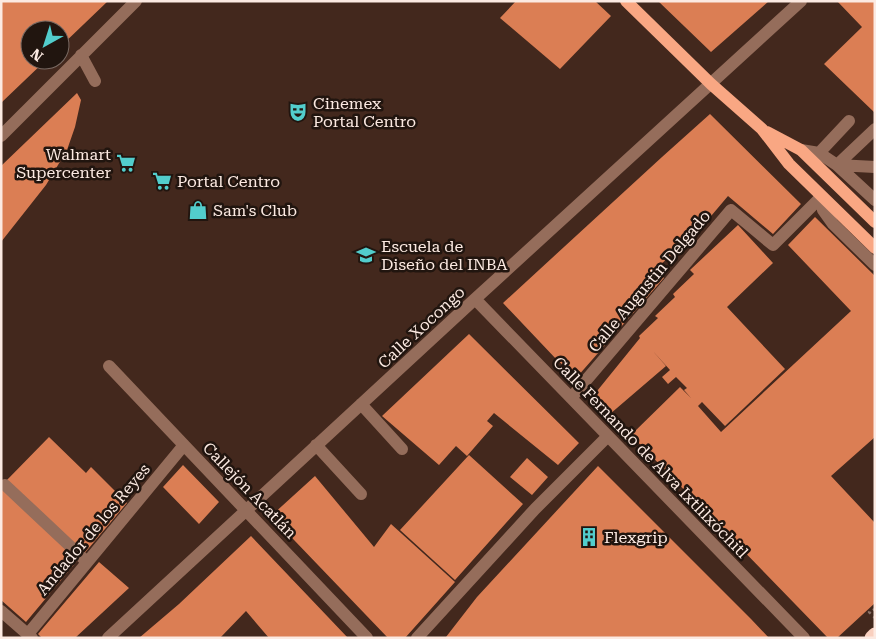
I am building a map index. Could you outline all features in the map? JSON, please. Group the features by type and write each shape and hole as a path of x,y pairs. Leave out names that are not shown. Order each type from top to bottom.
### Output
{"main road":[{"path":"626,1 711,84 762,129 788,164 875,248"},
{"path":"762,129 801,150 875,222"}],"street":[{"path":"1,136 136,1"},
{"name":"Calle Xocongo","path":"108,638 801,1"},
{"path":"81,55 95,81"},
{"path":"819,153 849,121"},
{"path":"837,165 875,128"},
{"path":"801,150 819,153 837,165 875,200"},
{"path":"837,165 875,166"},
{"path":"821,197 823,210 833,224 875,265"},
{"name":"Calle Augustin Delgado","path":"571,398 731,210 773,245 821,197"},
{"name":"Calle Fernando de Alva Ixtlilxóchitl","path":"475,299 804,638"},
{"name":"Callejón Acatlán","path":"109,366 367,638"},
{"path":"361,404 402,449"},
{"path":"423,636 535,509 608,436"},
{"name":"Andador de los Reyes","path":"30,636 87,562 184,445"},
{"path":"316,445 360,494"},
{"path":"5,485 87,562"},
{"path":"1,611 30,636"}],"path":[{"path":"875,609 870,612 875,618"}],"building":[{"path":"1,1 108,1 70,37 70,20 20,20 20,70 36,70 1,103"},
{"path":"516,1 595,1 611,16 560,69 500,18"},
{"path":"658,1 769,1 711,52"},
{"path":"837,1 875,1 875,113 824,64 862,27"},
{"path":"77,93 81,100 75,127 67,150 46,185 1,242 1,166"},
{"path":"710,114 801,204 773,234 728,196 706,222 656,269 664,278 577,377 557,360 503,303"},
{"path":"815,217 875,276 875,437 831,476 875,523 875,603 837,638 828,638 631,435 680,387 691,398 684,390 687,388 676,377 668,384 662,377 670,370 652,350 666,366 610,414 593,396 640,338 639,336 658,318 655,316 675,297 673,294 694,274 690,270 738,225 773,263 727,307 785,369 725,426 702,402 698,406 721,432 851,311 788,245"},
{"path":"469,334 579,443 558,465 494,413 487,421 493,426 467,456 456,446 439,465 382,416"},
{"path":"49,437 86,473 91,467 127,503 83,555 6,481"},
{"path":"469,455 523,504 455,580 400,530"},
{"path":"527,458 548,477 532,495 510,477"},
{"path":"183,465 219,502 199,524 163,487"},
{"path":"598,466 769,638 446,637 477,597"},
{"path":"315,476 374,547 391,524 455,582 405,638 388,638 271,516"},
{"path":"1,487 78,560 26,622 1,600"},
{"path":"251,536 348,638 269,638 246,611 220,638 139,638 179,604"},
{"path":"99,562 129,588 75,638 42,638 38,634"}],"place":[{"name":"Cinemex Portal Centro","path":"298,112"},
{"name":"Walmart Supercenter","path":"126,163"},
{"name":"Portal Centro","path":"162,181"},
{"name":"Sam's Club","path":"198,210"},
{"name":"Escuela de Diseño del INBA","path":"366,255"},
{"name":"Flexgrip","path":"589,537"}]}
